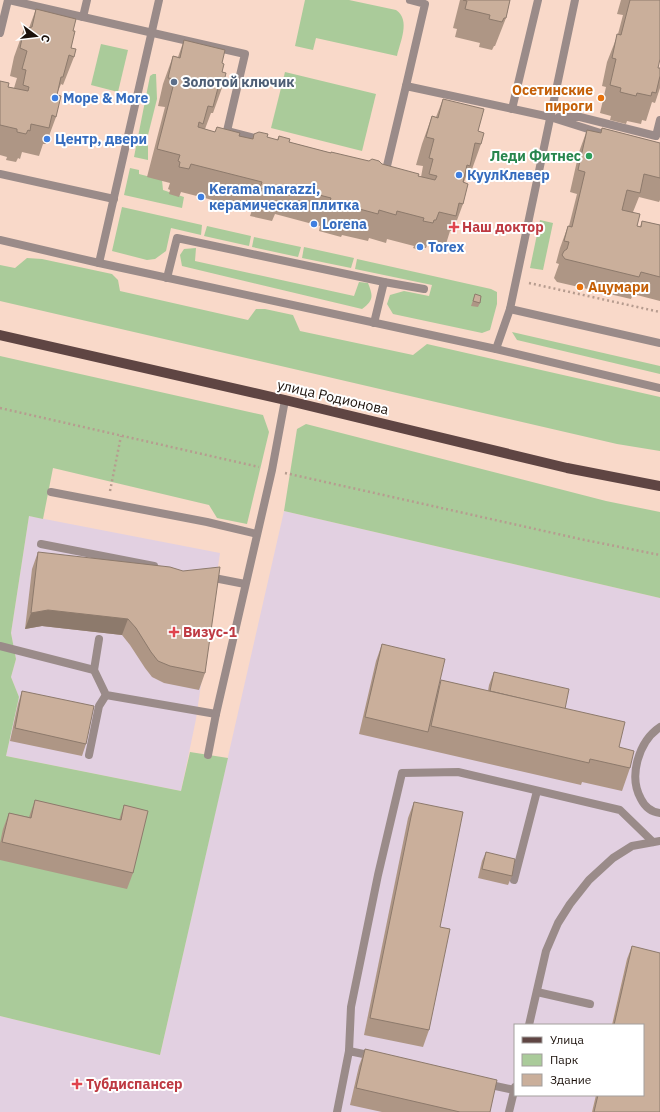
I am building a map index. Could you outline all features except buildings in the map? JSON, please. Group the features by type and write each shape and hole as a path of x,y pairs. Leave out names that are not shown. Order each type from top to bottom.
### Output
{"main road":[{"name":"улица Родионова","path":"0,335 285,400 567,468 660,486"}],"lane":[{"path":"0,33 9,0 245,54 227,131 273,142"},
{"path":"83,17 87,0"},
{"path":"99,263 159,0"},
{"path":"371,166 386,170 406,86 425,4 410,0"},
{"path":"512,109 538,0"},
{"path":"496,349 510,309 517,280 575,0"},
{"path":"406,86 550,117 616,138"},
{"path":"550,117 580,117 656,136 660,120"},
{"path":"0,174 114,199"},
{"path":"167,278 177,238 384,282 424,289"},
{"path":"0,240 167,278 496,349 660,388"},
{"path":"374,323 384,282"},
{"path":"510,309 660,343"},
{"path":"208,755 245,584 272,470 285,400"},
{"path":"51,492 207,522 257,534"},
{"path":"41,544 163,568"},
{"path":"201,576 245,584"},
{"path":"99,640 94,670 106,695"},
{"path":"0,646 94,670"},
{"path":"106,695 216,714"},
{"path":"89,756 99,706 106,695"},
{"path":"660,727 646,740 640,753 636,768 635,782 637,792 644,805 654,812 660,813"},
{"path":"337,1112 349,1051 351,1007 378,875 402,773 458,772 620,810 657,842"},
{"path":"514,880 537,791"},
{"path":"529,1024 546,952 558,923 570,904 589,880 614,858 632,846 657,842"},
{"path":"536,992 590,1004"},
{"path":"349,1051 379,1058"},
{"path":"476,1081 514,1088"},
{"path":"509,1112 514,1092"}],"path":[{"path":"517,280 660,312"},
{"path":"0,408 660,556"},
{"path":"108,503 121,436"}],"shaded area":[{"path":"284,511 660,598 660,967 627,959 612,1024 514,1024 514,1096 596,1096 592,1112 0,1112 0,1016 160,1055"},
{"path":"29,516 220,553 196,719 181,791 6,756 19,697 11,677 16,659 11,633"}],"green space":[{"path":"305,0 349,0 396,10 403,19 404,25 397,56 316,38 313,50 295,46"},
{"path":"101,44 128,50 118,92 91,85"},
{"path":"285,72 376,94 362,151 271,128"},
{"path":"156,74 157,99 148,135 148,160 134,157 150,76"},
{"path":"130,168 139,170 139,174 162,180 163,190 184,197 182,208 124,195"},
{"path":"122,207 202,225 201,235 171,228 166,251 155,259 147,260 112,251"},
{"path":"540,220 553,223 543,270 530,268"},
{"path":"207,226 251,236 249,246 204,236"},
{"path":"254,237 301,247 298,257 252,247"},
{"path":"304,247 354,258 351,268 302,258"},
{"path":"196,248 195,261 354,296 359,282 368,283 371,291 371,298 369,303 362,309 182,266 180,255 184,249"},
{"path":"27,258 42,259 112,274 118,280 120,291 248,320 256,309 265,309 293,315 300,331 413,355 427,344 660,397 660,451 617,444 0,301 0,265 15,268"},
{"path":"357,259 491,289 497,292 497,304 490,330 482,333 393,314 387,304 390,295 404,291 429,296 432,285 355,269"},
{"path":"512,332 660,366 660,374 517,340"},
{"path":"0,356 263,415 269,432 247,524 217,518 209,505 53,468 43,519 29,516 11,633 16,659 11,677 19,697 6,756 181,791 190,752 228,758 160,1055 0,1016"},
{"path":"306,424 606,501 660,512 660,598 284,511 297,429"}],"place":[{"name":"Золотой ключик","path":"174,82"},
{"name":"Море & More","path":"55,98"},
{"name":"Осетинские пироги","path":"601,98"},
{"name":"Центр, двери","path":"47,139"},
{"name":"Леди Фитнес","path":"589,156"},
{"name":"КуулКлевер","path":"459,175"},
{"name":"Kerama marazzi, керамическая плитка","path":"201,197"},
{"name":"Lorena","path":"314,224"},
{"name":"Наш доктор","path":"454,227"},
{"name":"Torex","path":"420,247"},
{"name":"Ацумари","path":"580,287"},
{"name":"Визус-1","path":"174,632"},
{"name":"Тубдиспансер","path":"77,1084"}]}
